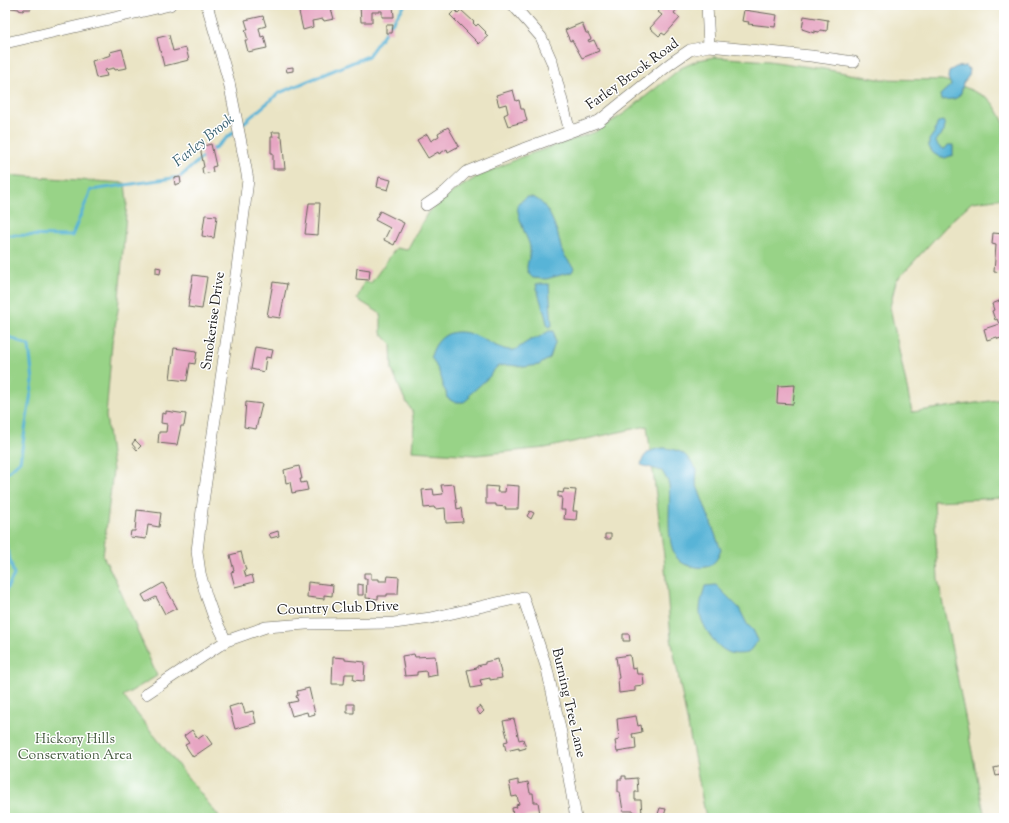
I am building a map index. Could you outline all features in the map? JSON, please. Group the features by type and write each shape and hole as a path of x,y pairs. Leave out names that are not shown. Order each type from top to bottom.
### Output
{"street":[{"path":"5,43 120,15 170,5"},
{"name":"Smokerise Drive","path":"207,5 229,82 248,180 197,551 200,573 206,595 213,615 226,641"},
{"path":"513,5 541,37 549,56 570,132"},
{"path":"707,5 709,46"},
{"name":"Farley Brook Road","path":"426,205 445,192 466,172 599,121 690,50 709,46 811,56 854,62"},
{"name":"Country Club Drive","path":"146,694 226,641 266,628 306,624 394,623 431,618 523,597"},
{"name":"Burning Tree Lane","path":"523,597 547,669 561,733 576,818"}],"green space":[{"path":"714,57 769,61 878,79 942,80 958,84 988,98 1004,123 1004,198 972,202 951,221 896,281 890,307 912,412 1004,399 1004,498 934,501 938,579 985,818 706,818 671,638 664,556 647,426 545,448 476,455 412,451 414,425 412,411 404,398 392,370 391,344 381,333 381,314 357,299 364,282 371,283 396,248 407,250 428,212 454,191 477,177 521,157 595,132 625,113 681,68 699,60"},
{"name":"Hickory Hills Conservation Area","path":"5,175 125,183 127,202 118,310 112,343 106,416 113,470 103,556 116,581 157,676 123,696 220,818 5,818"}],"water":[{"path":"966,66 969,69 968,77 963,83 961,93 954,99 941,100 940,95 951,85 948,78 949,71 956,67"},
{"path":"943,121 945,125 944,132 937,138 936,142 939,147 943,149 945,149 948,145 953,145 953,155 941,158 933,153 929,147 929,140 934,133 938,122"},
{"path":"527,197 538,200 547,210 559,237 563,253 574,268 572,272 546,279 533,278 529,275 527,264 530,247 517,206"},
{"path":"536,284 549,284 552,326 548,327"},
{"path":"549,331 554,331 555,343 550,358 539,365 524,367 509,365 498,366 464,402 454,402 447,398 441,376 431,356 437,343 442,338 453,333 466,333 474,335 504,349 514,350"},
{"path":"664,448 676,450 684,454 697,470 696,483 721,550 716,560 706,567 690,566 681,562 674,554 669,531 670,494 667,479 662,471 641,465 646,454 656,449"},
{"path":"716,585 739,608 747,624 753,630 758,640 748,653 734,654 726,651 717,644 708,633 702,621 700,615 700,604 705,586"}],"building":[{"path":"11,5 31,5 31,9 24,9 23,11 11,8"},
{"path":"330,5 334,19 312,21 313,27 303,30 299,12 309,9 309,7"},
{"path":"360,5 393,5 394,17 382,17 382,11 372,12 372,22 361,22"},
{"path":"664,5 676,5 674,7 677,9 674,13 680,18 665,35 662,33 659,36 650,28 662,15 658,12"},
{"path":"455,10 458,13 461,10 474,22 473,23 476,26 478,24 488,36 479,44 450,15"},
{"path":"744,10 777,15 775,27 748,24 749,22 742,21"},
{"path":"263,16 266,26 259,28 261,37 264,36 267,48 248,52 245,40 248,40 245,30 248,30 245,20"},
{"path":"804,16 828,20 827,31 820,30 819,32 814,31 814,33 802,29"},
{"path":"582,23 586,33 588,33 591,39 588,40 589,42 594,40 599,51 582,58 572,40 570,41 565,30"},
{"path":"386,25 393,25 392,33 386,33"},
{"path":"169,35 173,51 186,48 189,60 164,66 157,38"},
{"path":"122,49 127,68 105,70 107,76 96,78 92,61 111,55 110,52"},
{"path":"293,67 293,71 287,72 286,68"},
{"path":"513,90 516,101 519,100 521,109 524,109 527,121 508,126 504,115 508,113 506,104 499,106 496,95"},
{"path":"448,127 459,146 448,152 447,149 439,154 438,152 428,158 417,140 427,134 431,141 439,136 438,133"},
{"path":"272,132 280,132 280,137 282,137 285,169 273,169 273,153 271,153 271,137 273,137"},
{"path":"211,144 216,166 212,167 213,172 203,174 202,168 204,167 200,147"},
{"path":"180,177 181,183 175,185 174,178"},
{"path":"379,177 391,180 388,190 377,187"},
{"path":"309,203 320,203 318,235 305,234"},
{"path":"380,211 404,223 394,245 384,240 390,228 375,220"},
{"path":"205,215 217,216 214,238 202,236"},
{"path":"993,233 1004,234 1004,273 994,272 996,245 992,244"},
{"path":"156,267 161,268 160,274 156,273"},
{"path":"357,268 370,270 369,280 356,279"},
{"path":"193,275 207,277 202,309 188,307"},
{"path":"273,282 287,284 280,318 267,316"},
{"path":"1004,299 1004,337 998,339 997,337 987,340 984,329 999,324 997,319 995,320 992,311 994,310 992,304"},
{"path":"255,347 273,350 271,358 266,357 264,372 251,369"},
{"path":"174,348 197,351 195,364 190,363 187,381 170,379"},
{"path":"795,385 793,404 777,403 778,386"},
{"path":"246,402 262,404 256,429 244,427"},
{"path":"166,411 186,414 184,426 181,426 177,445 158,443 159,432 166,432 167,424 161,423 162,413 166,414"},
{"path":"135,440 141,446 137,450 132,444"},
{"path":"299,466 302,479 300,479 301,483 306,482 308,490 292,493 290,482 286,483 284,470"},
{"path":"454,484 457,509 461,508 463,522 446,523 445,508 424,508 422,490 433,489 434,495 443,494 441,485"},
{"path":"506,485 519,486 518,509 505,509 506,507 496,506 496,504 486,504 486,486 498,487 497,492 505,492"},
{"path":"564,489 576,490 573,511 577,511 576,520 564,519 565,510 561,510 562,497 558,497 558,492 563,493"},
{"path":"137,510 161,513 159,527 148,525 146,539 130,537 131,531 135,531"},
{"path":"530,511 534,513 531,519 527,516"},
{"path":"278,531 279,536 271,538 269,534"},
{"path":"605,534 611,534 611,539 605,539"},
{"path":"241,552 246,570 244,570 246,577 252,575 254,582 235,587 231,572 234,571 230,555"},
{"path":"364,573 371,573 371,579 379,579 379,581 387,581 388,576 399,577 398,594 378,596 378,599 366,598 367,579 364,579"},
{"path":"308,582 333,585 332,596 324,595 324,599 307,597"},
{"path":"163,583 177,608 165,614 156,597 146,602 142,595"},
{"path":"358,584 363,585 363,595 358,595"},
{"path":"623,634 629,634 630,641 623,641"},
{"path":"414,654 415,657 435,656 437,675 427,677 426,671 417,672 417,675 405,676 402,656"},
{"path":"630,655 632,669 636,668 637,674 643,674 644,685 635,686 635,691 619,693 619,678 616,657"},
{"path":"333,657 365,662 364,681 353,680 354,674 345,674 344,684 332,684"},
{"path":"498,659 502,678 480,680 482,686 471,688 467,670 477,668 477,666 485,664 485,662"},
{"path":"309,688 315,714 308,716 307,712 292,716 288,703 298,701 296,696 298,695 297,691"},
{"path":"242,703 245,713 253,711 256,723 235,729 229,707"},
{"path":"347,704 354,704 354,713 347,713"},
{"path":"480,706 484,711 480,715 476,709"},
{"path":"636,716 638,726 641,725 642,732 632,734 633,738 635,737 636,749 617,752 615,741 619,740 617,719"},
{"path":"514,719 519,740 523,739 526,748 506,751 504,742 508,741 503,721"},
{"path":"192,730 198,739 205,734 212,744 193,757 185,745 189,743 184,736"},
{"path":"1002,766 1004,774 996,776 994,768"},
{"path":"622,776 626,776 626,779 637,778 638,792 635,792 635,800 641,800 642,815 634,815 634,811 623,811 620,792 618,792 618,779 622,779"},
{"path":"518,780 518,784 528,782 530,793 533,793 534,802 538,802 540,814 519,818 518,815 513,816 512,808 517,807 516,805 519,804 517,796 512,797 509,782"},
{"path":"660,808 666,809 664,816 658,814"}],"waterway":[{"name":"Farley Brook","path":"240,126 279,93 368,56 405,5"},
{"name":"Farley Brook","path":"210,152 236,130"},
{"name":"Farley Brook","path":"5,235 72,236 91,190 180,177 205,155"},
{"path":"5,335 29,346 33,381 20,461 5,475"},
{"path":"5,541 14,575 5,592"}]}
